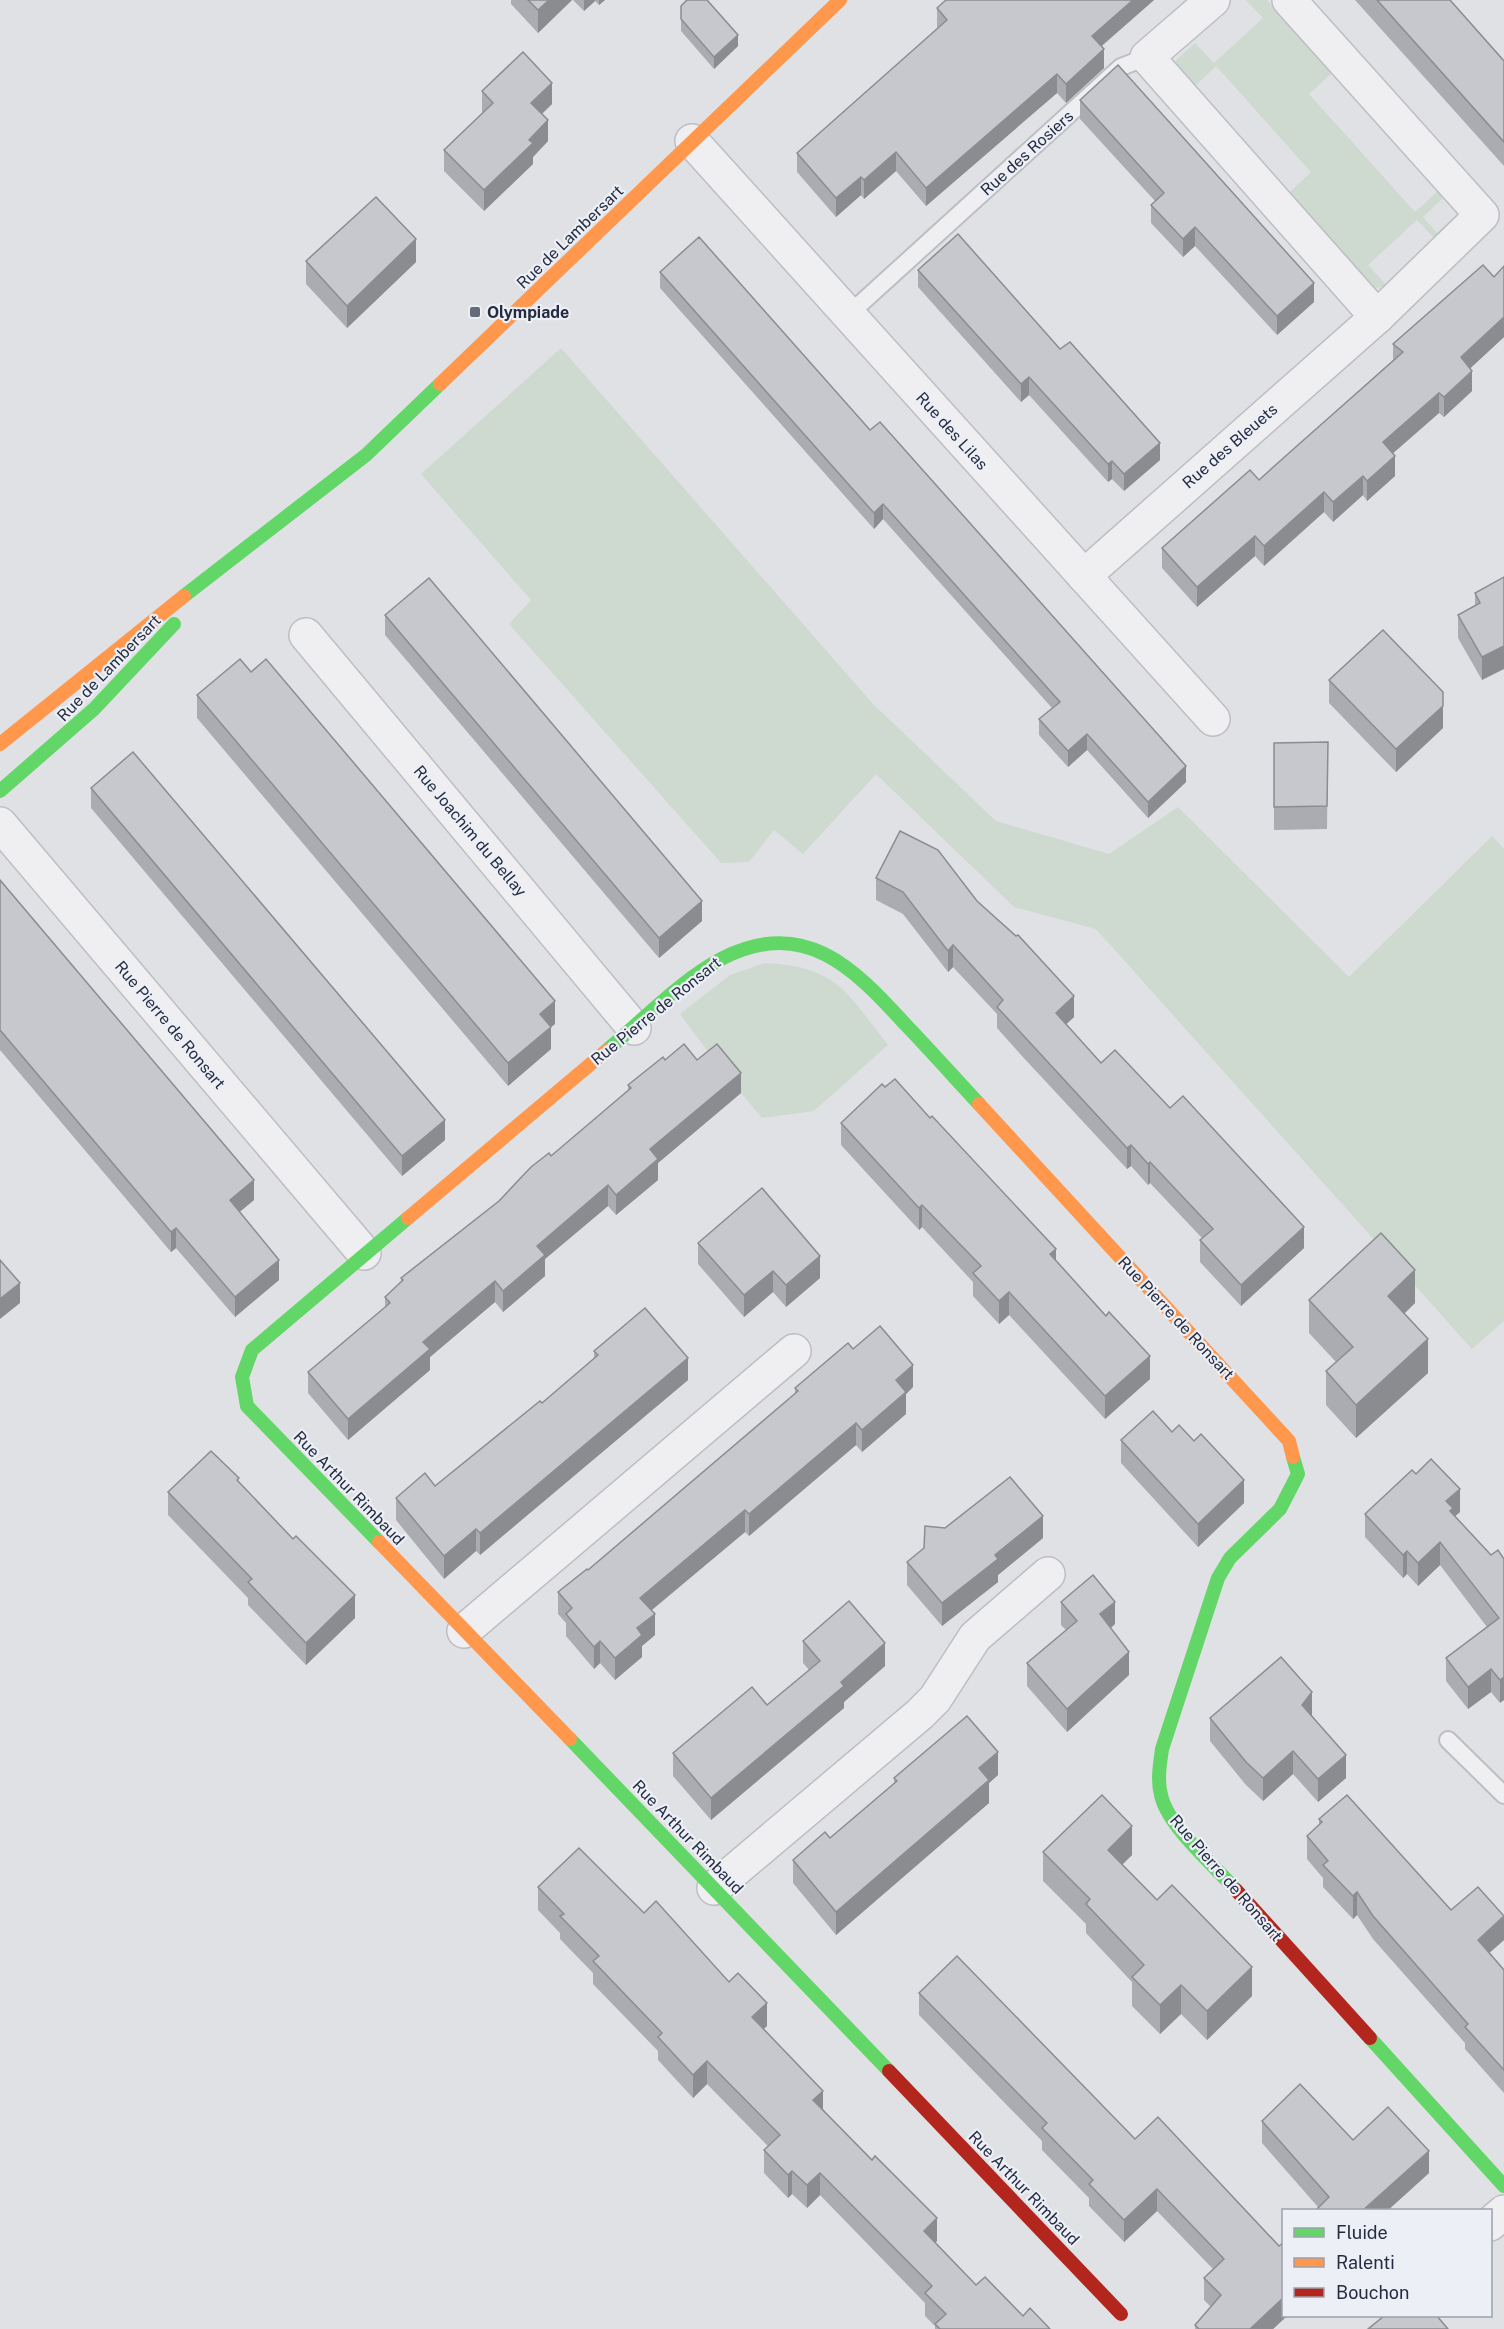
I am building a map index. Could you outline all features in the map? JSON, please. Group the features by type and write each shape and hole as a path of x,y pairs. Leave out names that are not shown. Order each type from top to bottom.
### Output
{"street":[{"name":"Rue de Lambersart","path":"0,744 154,619 234,560 366,455 840,0"},
{"name":"Rue des Rosiers","path":"1147,57 1213,0"},
{"path":"1147,57 1377,317 1482,215 1289,0"},
{"name":"Rue des Lilas","path":"692,141 847,316 1213,719"},
{"name":"Rue des Bleuets","path":"1083,576 1377,317"},
{"name":"Rue de Lambersart","path":"0,791 94,709 234,560"},
{"name":"Rue Joachim du Bellay","path":"306,635 634,1028"},
{"name":"Rue Pierre de Ronsart","path":"0,824 364,1253"},
{"name":"Rue Pierre de Ronsart","path":"242,1378 244,1364 252,1350 364,1253 700,972 739,949 761,943 807,944 843,962 864,979 1289,1441 1298,1474 1280,1509 1230,1558 1218,1578 1167,1726 1159,1776 1161,1796 1170,1817 1504,2186"},
{"path":"464,1631 794,1351"},
{"name":"Rue Arthur Rimbaud","path":"242,1378 247,1406 714,1888 1121,2314"},
{"path":"714,1888 920,1714 940,1692 975,1637 1048,1574"},
{"path":"1492,2223 1504,2212"}],"lane":[{"name":"Rue des Rosiers","path":"847,316 1121,67 1147,57"},
{"path":"1448,1740 1504,1795"}],"shaded area":[{"path":"1246,0 1267,0 1332,73 1309,94 1415,212 1439,190 1444,197 1423,217 1437,233 1459,213 1460,222 1436,240 1417,220 1368,265 1387,286 1375,288 1289,193 1311,172 1216,66 1194,87 1176,68 1176,60 1195,43 1214,63 1263,18"},
{"path":"561,348 873,704 996,821 1109,854 1178,807 1349,977 1492,836 1504,849 1504,1321 1472,1349 1096,929 1014,907 876,774 803,854 774,830 749,862 721,863 509,624 531,600 421,474"},
{"path":"765,963 789,965 825,977 850,997 888,1045 814,1111 762,1118 717,1064 680,1014 730,975"}],"building":[{"path":"528,0 549,0 538,10"},
{"path":"687,0 707,0 738,35 714,57 681,19 681,6"},
{"path":"946,0 1133,0 1092,36 1104,49 1066,84 1057,74 926,188 896,152 864,180 861,177 836,198 797,153 947,20 937,8"},
{"path":"1377,0 1450,0 1504,61 1504,142"},
{"path":"523,52 552,83 531,103 548,120 529,140 533,143 484,190 444,150 493,103 482,91"},
{"path":"1118,65 1314,283 1277,316 1195,227 1183,239 1151,205 1164,193 1080,100"},
{"path":"376,197 416,239 347,306 306,261"},
{"path":"958,234 1060,349 1070,342 1160,443 1124,474 1112,461 1108,464 1029,377 1021,384 918,270"},
{"path":"699,237 870,430 880,422 1186,766 1148,802 1087,734 1068,751 1039,719 1060,702 883,504 874,513 660,272"},
{"path":"1483,265 1494,277 1504,266 1504,317 1461,357 1472,371 1444,397 1439,393 1383,442 1395,456 1367,481 1363,476 1333,502 1324,492 1264,546 1255,536 1197,587 1162,548 1250,470 1259,480 1403,352 1393,344"},
{"path":"1504,577 1504,646 1482,657 1458,615 1480,603 1475,593"},
{"path":"429,578 702,901 659,938 385,615"},
{"path":"1383,630 1443,692 1443,706 1396,749 1329,680"},
{"path":"240,659 251,672 266,659 555,1001 540,1014 551,1027 508,1063 197,695"},
{"path":"1328,742 1327,806 1274,807 1274,743"},
{"path":"133,752 445,1120 402,1156 91,788"},
{"path":"900,831 938,850 977,901 1016,936 1018,935 1074,996 1056,1013 1101,1063 1115,1050 1170,1108 1183,1096 1304,1227 1241,1285 1200,1240 1213,1229 1150,1162 1148,1164 1131,1145 1127,1148 997,1007 1003,1000 953,945 948,951 903,892 876,878"},
{"path":"0,880 254,1180 230,1200 279,1260 235,1297 176,1228 171,1232 0,1030"},
{"path":"684,1044 697,1060 717,1044 741,1073 650,1149 658,1159 616,1195 608,1185 537,1246 545,1255 503,1291 495,1281 423,1342 430,1349 348,1419 308,1372 390,1303 385,1297 403,1280 401,1278 499,1201 531,1167 549,1153 551,1156 631,1088 628,1085 663,1057 665,1060"},
{"path":"895,1079 1056,1249 1050,1254 1106,1316 1109,1312 1150,1356 1105,1396 1009,1292 999,1301 973,1273 981,1266 922,1205 919,1208 841,1123 882,1084 885,1087"},
{"path":"762,1188 820,1256 786,1285 773,1271 744,1295 698,1243"},
{"path":"1381,1233 1415,1270 1388,1296 1428,1339 1356,1405 1326,1371 1353,1347 1309,1300"},
{"path":"0,1260 20,1283 0,1299"},
{"path":"645,1308 688,1358 480,1533 476,1529 444,1556 396,1498 425,1473 435,1486 540,1401 542,1403 598,1355 594,1351"},
{"path":"880,1326 913,1365 896,1380 906,1392 862,1430 856,1423 749,1514 745,1510 640,1598 655,1614 637,1628 642,1635 615,1658 600,1641 594,1647 566,1614 572,1608 558,1592 588,1570 798,1391 795,1388 848,1343 853,1349"},
{"path":"1153,1411 1172,1432 1179,1425 1194,1441 1201,1434 1244,1480 1198,1524 1121,1440"},
{"path":"211,1451 239,1478 237,1480 293,1539 296,1536 355,1595 306,1643 248,1582 252,1579 168,1492"},
{"path":"1431,1459 1460,1489 1446,1501 1453,1508 1450,1511 1491,1555 1498,1550 1504,1559 1504,1677 1500,1680 1491,1669 1468,1687 1446,1658 1499,1618 1440,1542 1418,1563 1407,1551 1403,1555 1365,1514 1412,1470 1416,1474"},
{"path":"1010,1477 1043,1516 995,1555 998,1559 942,1603 907,1562 924,1548 925,1526 945,1528"},
{"path":"1093,1575 1115,1602 1100,1614 1129,1652 1067,1709 1027,1663 1077,1621 1061,1602"},
{"path":"849,1601 885,1643 841,1682 844,1686 711,1798 673,1753 752,1687 767,1705 820,1661 803,1641"},
{"path":"1281,1657 1312,1692 1302,1705 1346,1755 1318,1779 1293,1751 1263,1778 1246,1762 1210,1718"},
{"path":"967,1716 998,1752 979,1768 989,1780 836,1912 793,1860 825,1832 830,1838 897,1781 894,1778"},
{"path":"1102,1795 1132,1826 1108,1850 1157,1900 1172,1885 1252,1967 1207,2011 1181,1985 1160,2005 1132,1977 1144,1965 1086,1904 1090,1899 1043,1852"},
{"path":"1347,1795 1451,1910 1478,1887 1504,1916 1478,1940 1504,1970 1504,2070 1465,2027 1468,2024 1373,1916 1357,1892 1353,1896 1323,1865 1328,1861 1307,1836 1322,1822 1319,1819"},
{"path":"579,1848 644,1913 656,1901 729,1982 738,1973 767,2003 752,2017 823,2091 813,2100 872,2160 875,2156 937,2218 924,2231 976,2285 985,2277 1023,2316 1030,2308 1050,2329 940,2329 935,2324 946,2314 925,2293 932,2286 820,2173 807,2185 792,2171 788,2175 764,2150 780,2135 707,2061 693,2075 658,2037 662,2033 593,1961 599,1956 560,1916 564,1914 538,1887"},
{"path":"957,1956 1135,2139 1158,2117 1279,2246 1282,2244 1282,2299 1250,2329 1199,2329 1195,2325 1221,2295 1204,2278 1224,2259 1157,2189 1124,2220 1089,2184 1093,2180 1042,2128 1047,2123 919,1993"},
{"path":"1300,2084 1353,2140 1388,2107 1429,2151 1364,2209 1317,2209 1329,2197 1262,2121"},
{"path":"1383,2317 1438,2317 1448,2329 1368,2329"}],"traffic: fast":[{"path":"184,596 366,455 440,384"},
{"path":"0,791 94,709 174,624"},
{"path":"606,1051 692,977 723,958 752,947 778,943 802,946 825,954 846,967 866,984 979,1104"},
{"path":"379,1542 247,1406 242,1377 252,1350 408,1218"},
{"path":"1236,1890 1182,1833 1165,1807 1160,1789 1160,1760 1218,1578 1230,1558 1280,1509 1298,1474 1293,1457"},
{"path":"570,1739 889,2071"},
{"path":"1370,2038 1504,2186"}],"traffic: slow":[{"path":"440,384 840,0"},
{"path":"0,744 184,596"},
{"path":"408,1218 606,1051"},
{"path":"979,1104 1289,1441 1293,1457"},
{"path":"379,1542 570,1739"}],"traffic: jam":[{"path":"1236,1890 1370,2038"},
{"path":"889,2071 1121,2314"}],"place":[{"name":"Olympiade","path":"475,312"}]}
